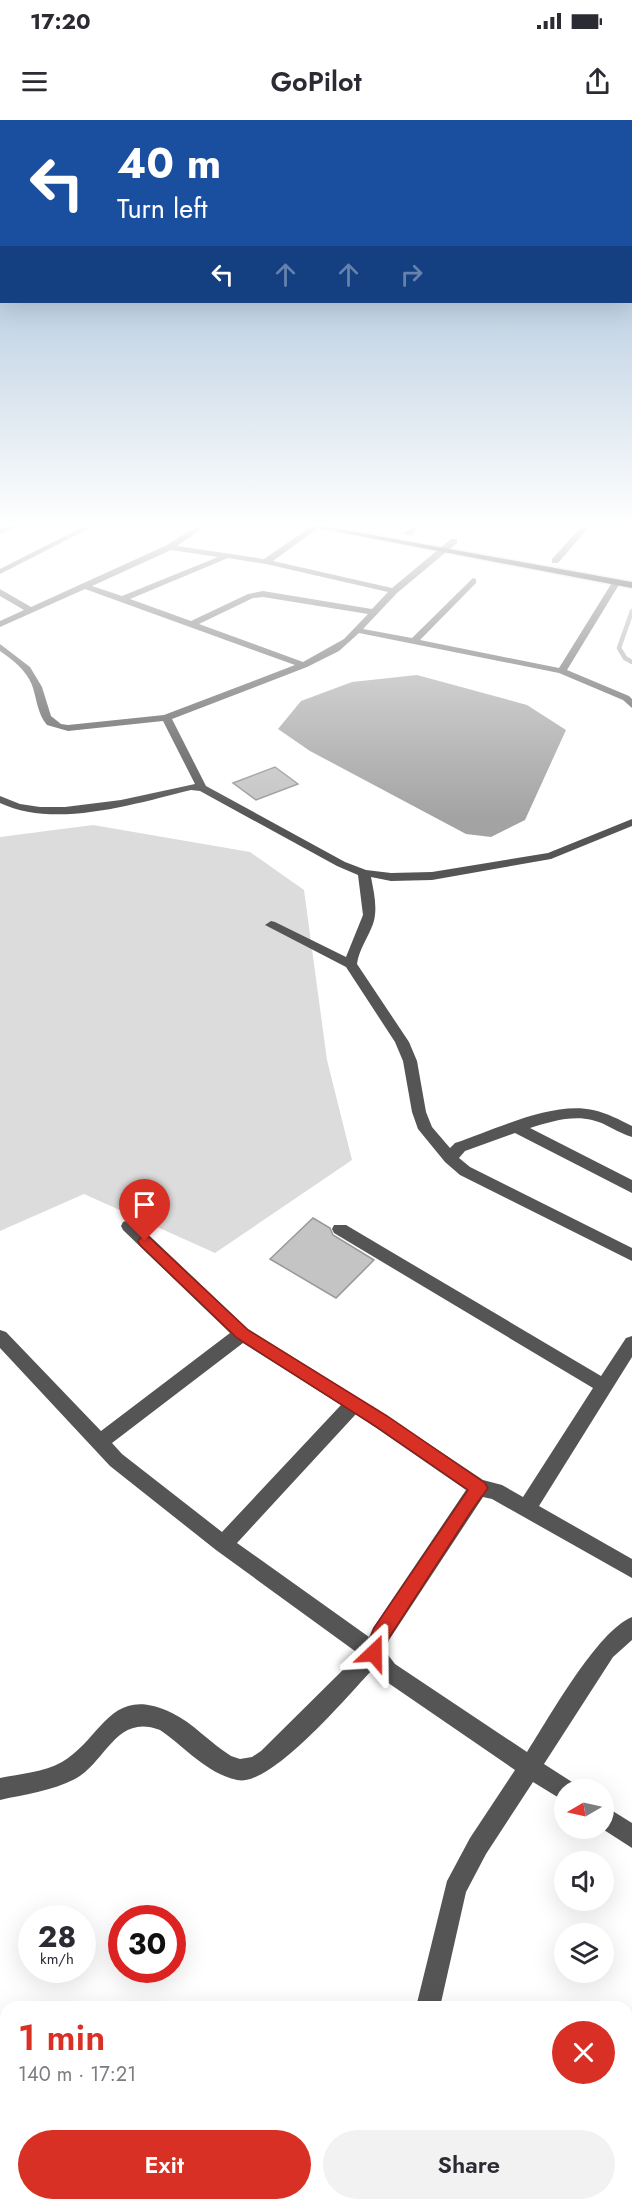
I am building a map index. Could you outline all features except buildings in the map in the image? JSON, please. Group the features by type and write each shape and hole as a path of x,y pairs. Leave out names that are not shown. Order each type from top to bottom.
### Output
{"street":[{"path":"186,624 304,665"},
{"path":"0,647 23,665 35,681 46,719 55,726 68,728 166,718 304,665 336,649 347,641 362,624"},
{"path":"413,642 431,624"},
{"path":"562,671 591,624"},
{"path":"356,630 562,671 626,698 632,705"},
{"path":"166,718 202,788"},
{"path":"0,799 20,808 73,810 100,807 190,787 202,788 341,864 364,873 391,877 432,876 551,856 632,822"},
{"path":"351,964 352,951 368,921 369,908 364,873"},
{"path":"271,925 351,964 402,1042 410,1061 419,1112 425,1129 450,1158 465,1171 632,1255"},
{"path":"450,1158 460,1147 554,1116 576,1113 593,1114 632,1132"},
{"path":"518,1128 632,1187"},
{"path":"129,1226 242,1334 354,1404 479,1488 495,1491 632,1569"},
{"path":"340,1229 604,1386"},
{"path":"99,1443 242,1334"},
{"path":"0,1337 116,1460 223,1545 374,1653 388,1671 554,1783"},
{"path":"527,1508 632,1343"},
{"path":"223,1545 354,1404"},
{"path":"0,1789 63,1773 78,1764 112,1728 129,1716 148,1713 169,1721 220,1762 237,1770 254,1767 281,1747 374,1653 380,1635 466,1504 479,1488"},
{"path":"429,2001 455,1889 478,1846 606,1650 632,1627"},
{"path":"614,1824 632,1837"}],"shaded area":[{"path":"417,675 527,705 566,730 525,820 491,837 466,834 310,751 278,729 301,701 352,682"},
{"path":"93,825 250,852 304,890 327,1060 352,1160 215,1253 84,1194 0,1231 0,837"}],"waterway":[{"path":"628,624 619,648 625,658 632,662"}],"route":[{"path":"145,1241 242,1334 381,1421 479,1488 466,1504 380,1635 374,1653"}]}
